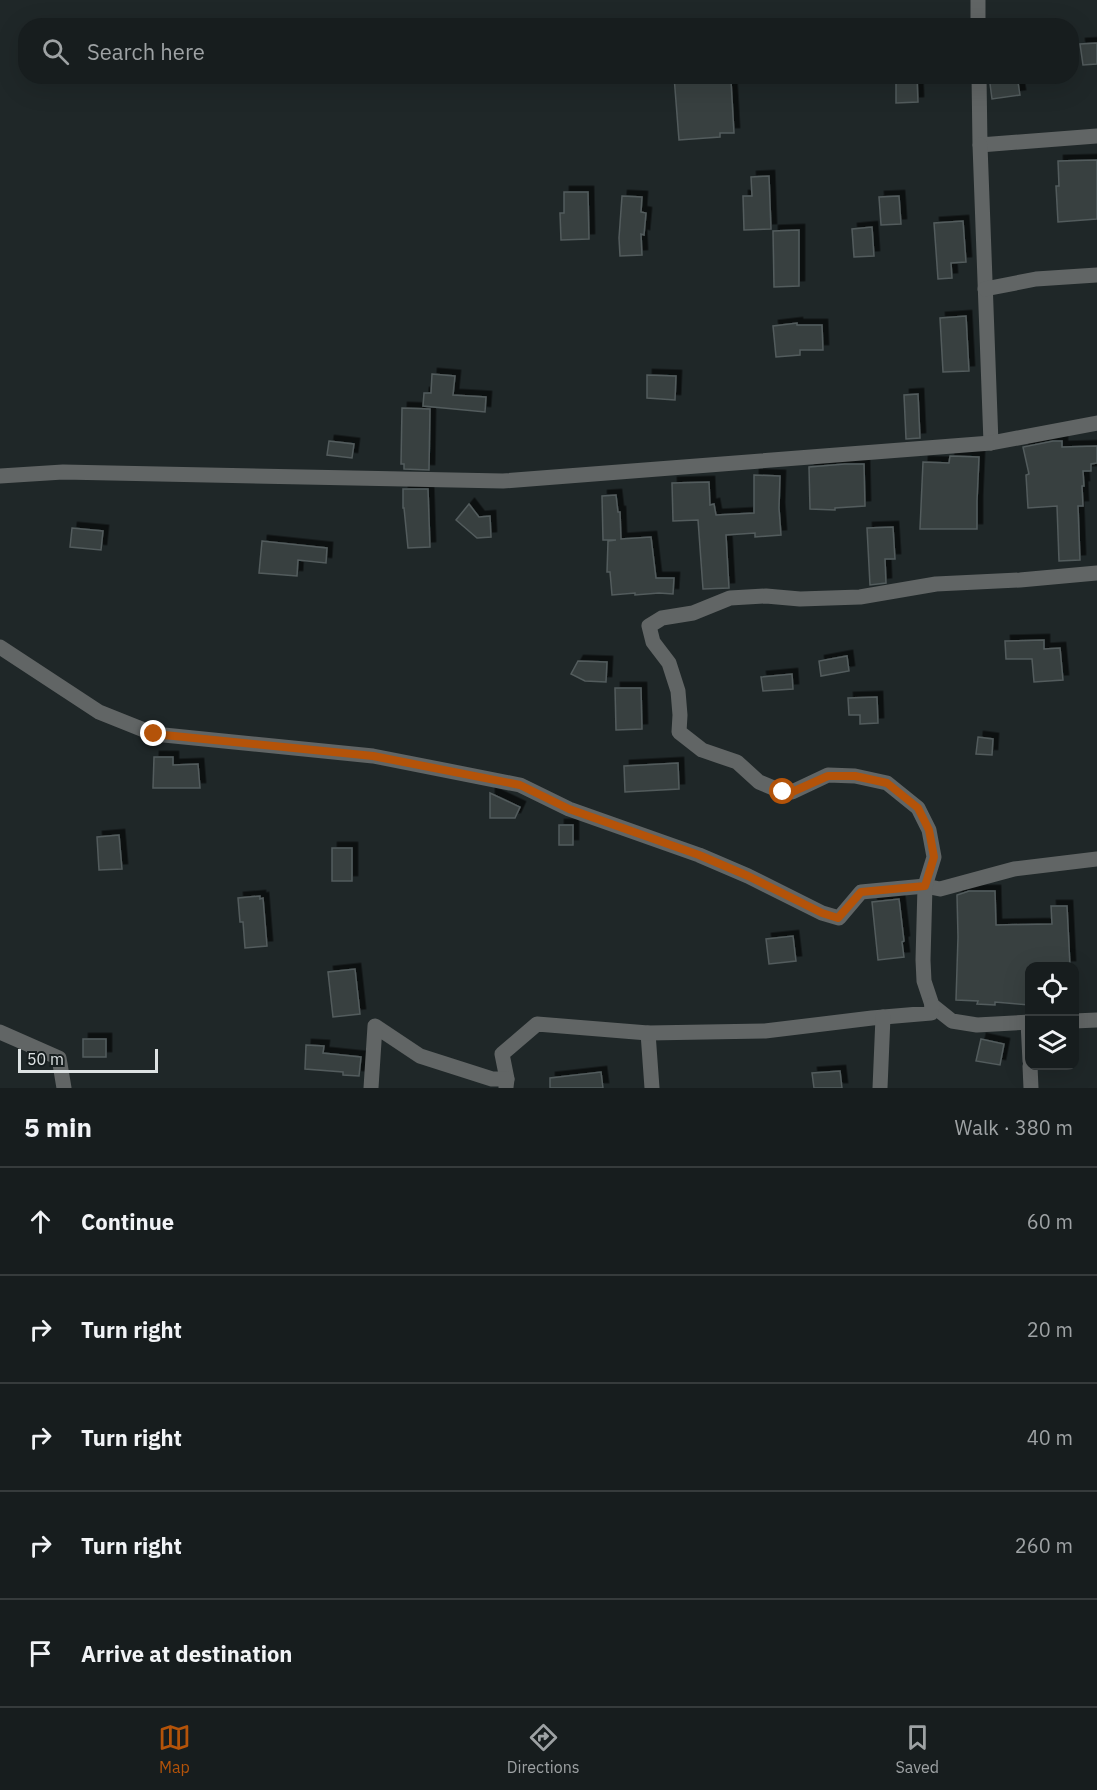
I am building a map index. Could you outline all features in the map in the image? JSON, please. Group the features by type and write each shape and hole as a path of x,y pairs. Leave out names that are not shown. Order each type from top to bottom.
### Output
{"street":[{"path":"978,0 978,18"},
{"path":"979,84 991,443"},
{"path":"980,145 1097,136"},
{"path":"986,289 1036,279 1097,275"},
{"path":"0,476 63,472 503,481 991,443 1097,423"},
{"path":"371,1088 375,1026 420,1056 507,1084 502,1054 537,1024 648,1033 765,1031 931,1013 932,1005 924,981 923,960 925,886 934,857 929,830 918,808 887,783 855,776 828,776 792,792 783,792 759,782 737,762 702,750 679,732 678,691 669,663 653,642 649,626 662,618 693,613 730,598 860,597 936,584 1097,573"},
{"path":"0,647 99,712 154,734 373,756 520,785 569,809 699,855 748,876 822,913 838,918 861,892 925,886 940,889 1014,869 1097,859"},
{"path":"932,1005 952,1021 977,1025 1025,1022"},
{"path":"880,1088 883,1017"},
{"path":"1079,1020 1097,1020"},
{"path":"0,1032 59,1058 64,1088"},
{"path":"648,1033 652,1088"},
{"path":"1030,1070 1031,1088"}],"building":[{"path":"1097,43 1097,64 1083,65 1080,44"},
{"path":"675,84 731,84 734,133 720,133 720,137 679,140"},
{"path":"896,84 917,84 918,102 896,103"},
{"path":"990,84 1018,84 1020,95 992,99"},
{"path":"1097,160 1097,219 1058,222 1056,186 1059,186 1058,161"},
{"path":"769,176 771,229 744,230 743,196 752,196 751,177"},
{"path":"564,192 588,192 589,239 561,240 560,213 564,213"},
{"path":"622,196 642,197 641,212 646,213 644,235 641,234 642,255 620,256"},
{"path":"899,196 901,224 881,225 879,197"},
{"path":"963,221 966,262 951,263 952,278 938,279 934,223"},
{"path":"872,227 874,256 854,257 852,229"},
{"path":"799,230 799,286 774,287 773,231"},
{"path":"966,316 969,371 943,372 940,318"},
{"path":"797,323 797,325 822,325 823,350 800,350 800,355 776,357 773,326"},
{"path":"432,374 455,376 453,395 486,397 485,412 423,406 424,393 431,393"},
{"path":"647,375 676,376 675,400 647,398"},
{"path":"918,394 920,438 906,439 904,395"},
{"path":"402,408 430,409 429,470 404,469 404,464 401,464"},
{"path":"329,441 354,444 352,458 327,455"},
{"path":"1062,441 1062,447 1097,446 1097,463 1091,464 1091,471 1083,471 1083,506 1078,506 1080,560 1059,561 1057,506 1028,508 1026,475 1029,474 1023,447"},
{"path":"950,456 979,457 977,529 920,529 923,462 949,463"},
{"path":"864,464 865,506 835,508 835,510 810,509 809,467"},
{"path":"754,475 780,476 781,535 755,537 755,533 726,535 729,588 703,589 698,520 673,521 672,483 709,482 710,505 714,504 716,515 754,513"},
{"path":"403,489 428,489 430,547 408,548"},
{"path":"616,495 618,512 620,512 621,539 651,537 656,578 674,578 673,594 612,595 610,572 607,572 608,541 616,540 603,540 602,496"},
{"path":"469,504 479,517 490,516 491,537 477,538 456,520"},
{"path":"893,527 895,559 885,559 886,583 870,585 867,528"},
{"path":"72,528 103,531 101,550 70,547"},
{"path":"262,541 327,548 326,563 298,560 297,576 259,573"},
{"path":"1044,640 1044,649 1060,648 1063,680 1034,682 1032,659 1006,659 1005,641"},
{"path":"847,656 849,671 821,676 819,661"},
{"path":"578,661 607,662 606,682 585,681 571,674"},
{"path":"792,674 793,689 763,691 761,677"},
{"path":"615,688 641,688 642,729 616,730"},
{"path":"877,697 878,723 860,724 860,715 849,715 848,698"},
{"path":"978,737 993,739 992,755 976,754"},
{"path":"154,757 173,757 173,765 198,764 200,788 153,788"},
{"path":"678,763 679,789 625,792 624,766"},
{"path":"490,793 520,807 515,818 490,818"},
{"path":"559,825 573,825 573,845 559,845"},
{"path":"119,835 122,869 99,870 97,837"},
{"path":"332,848 352,848 352,881 332,881"},
{"path":"969,891 995,891 996,925 1052,924 1051,906 1067,906 1070,962 1025,962 1025,1005 995,1002 995,1005 977,1004 978,1001 956,1000 957,895"},
{"path":"260,896 260,899 263,898 267,946 245,948 238,898"},
{"path":"899,899 904,957 878,960 872,902"},
{"path":"793,936 796,961 769,964 766,939"},
{"path":"355,969 360,1014 333,1017 328,972"},
{"path":"83,1039 106,1039 106,1057 83,1057"},
{"path":"981,1039 1004,1044 1000,1065 976,1061"},
{"path":"306,1045 324,1046 323,1053 361,1057 359,1076 343,1075 343,1072 305,1069"},
{"path":"840,1071 842,1088 814,1088 812,1073"},
{"path":"601,1072 603,1088 550,1088 550,1078"}],"route":[{"path":"154,734 373,756 520,785 569,809 699,855 748,876 822,913 838,918 861,892 925,886 934,857 929,830 918,808 887,783 855,776 828,776 792,792 783,792"}]}
